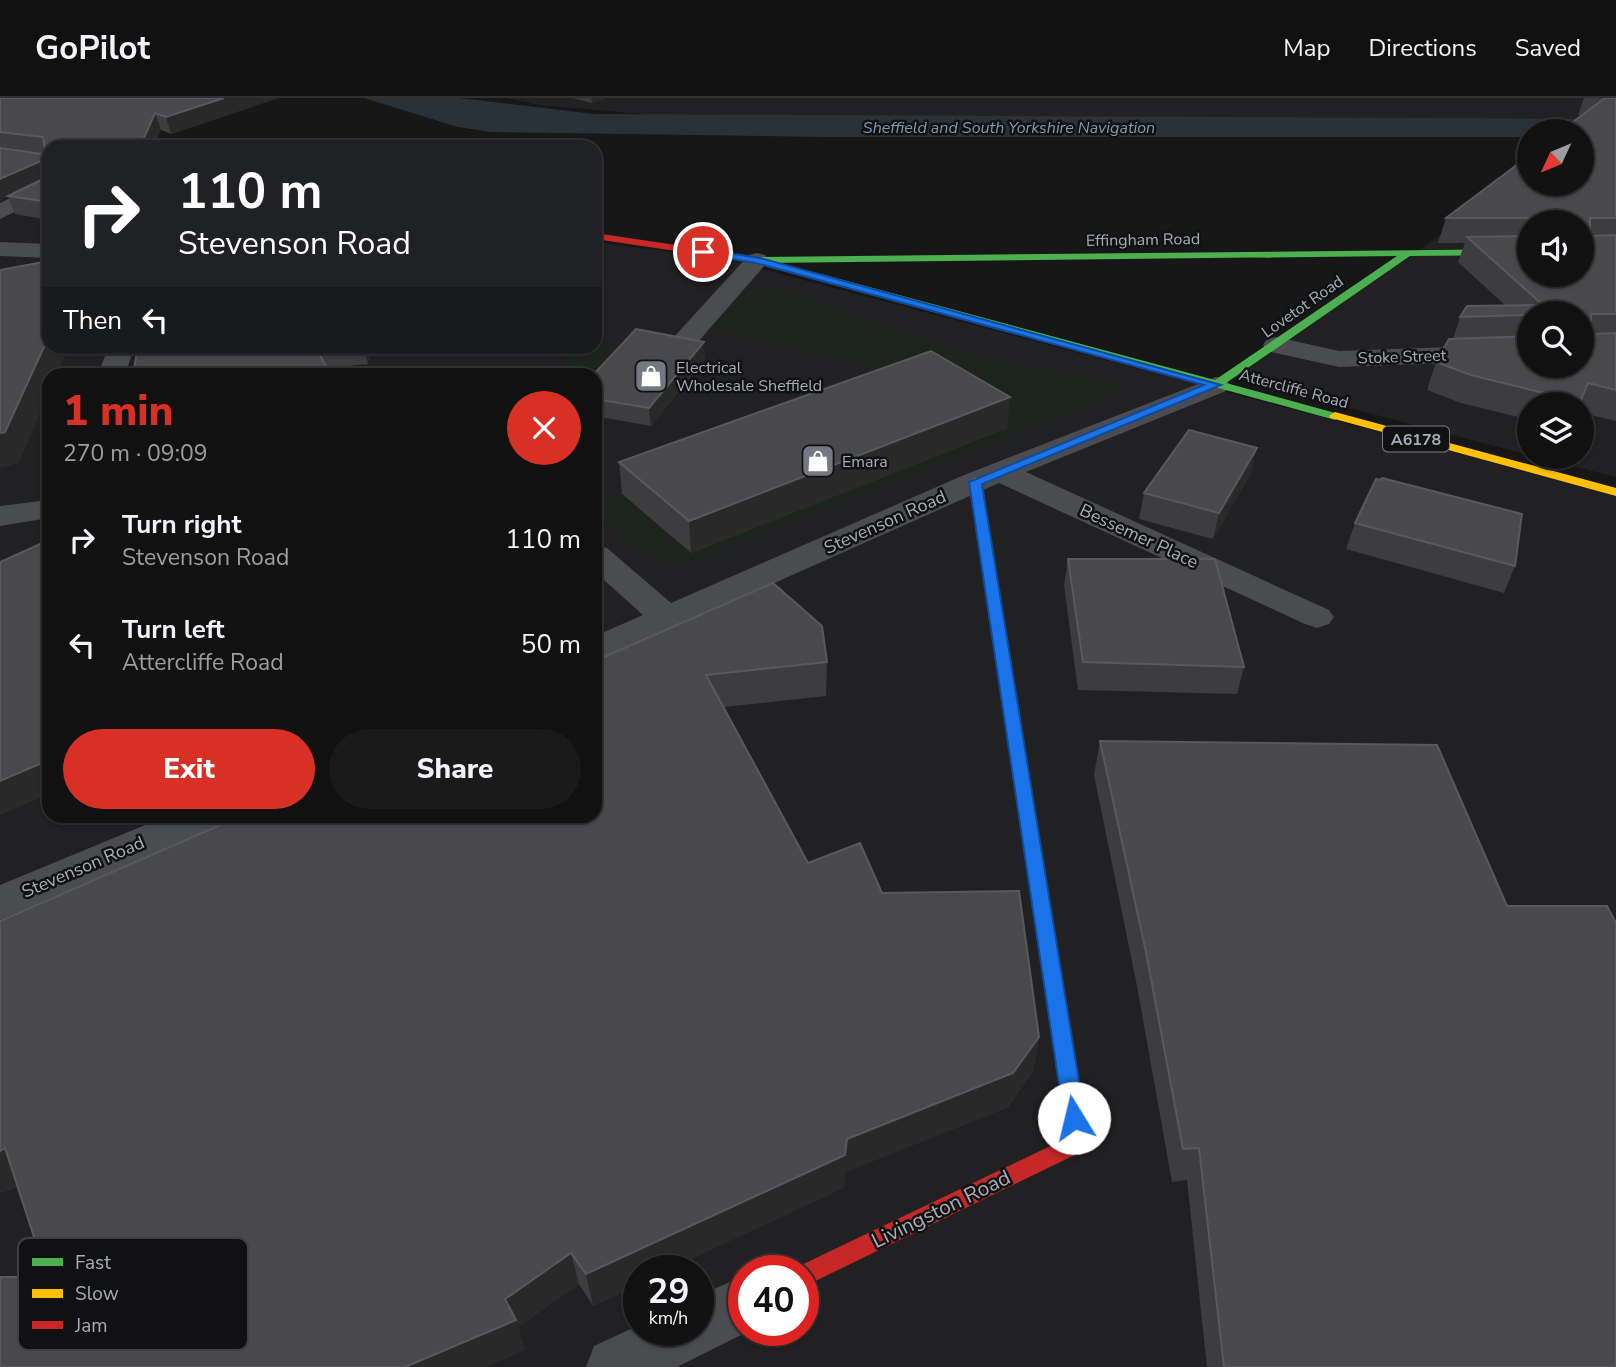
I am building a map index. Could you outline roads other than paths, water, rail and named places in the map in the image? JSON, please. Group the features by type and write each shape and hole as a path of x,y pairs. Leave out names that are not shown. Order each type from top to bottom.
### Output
{"main road":[{"name":"Attercliffe Road","path":"602,237 757,260 1616,492"},
{"name":"Effingham Road","path":"757,260 1517,252"},
{"name":"Lovetot Road","path":"1216,385 1408,254"},
{"path":"1293,255 1342,272 1364,284"},
{"name":"Livingston Road","path":"819,1268 1078,1143 987,477"}],"street":[{"path":"0,212 42,190"},
{"path":"0,249 42,251"},
{"path":"681,345 757,260"},
{"name":"Stoke Street","path":"1276,345 1339,359 1517,352"},
{"name":"Stevenson Road","path":"602,646 987,477 1216,385"},
{"name":"Bessemer Place","path":"987,477 1317,617"},
{"path":"0,516 42,510"},
{"path":"602,561 668,618"},
{"name":"Stevenson Road","path":"0,903 189,823"},
{"path":"615,1367 658,1346"}],"water":[{"name":"Sheffield and South Yorkshire Navigation","path":"364,98 459,98 594,114 1616,119 1616,136 1594,133 1594,119 1517,119 1517,137 824,137 491,132 458,127"}],"place":[{"name":"Electrical Wholesale Sheffield","path":"651,376"},
{"name":"Emara","path":"818,461"}]}
